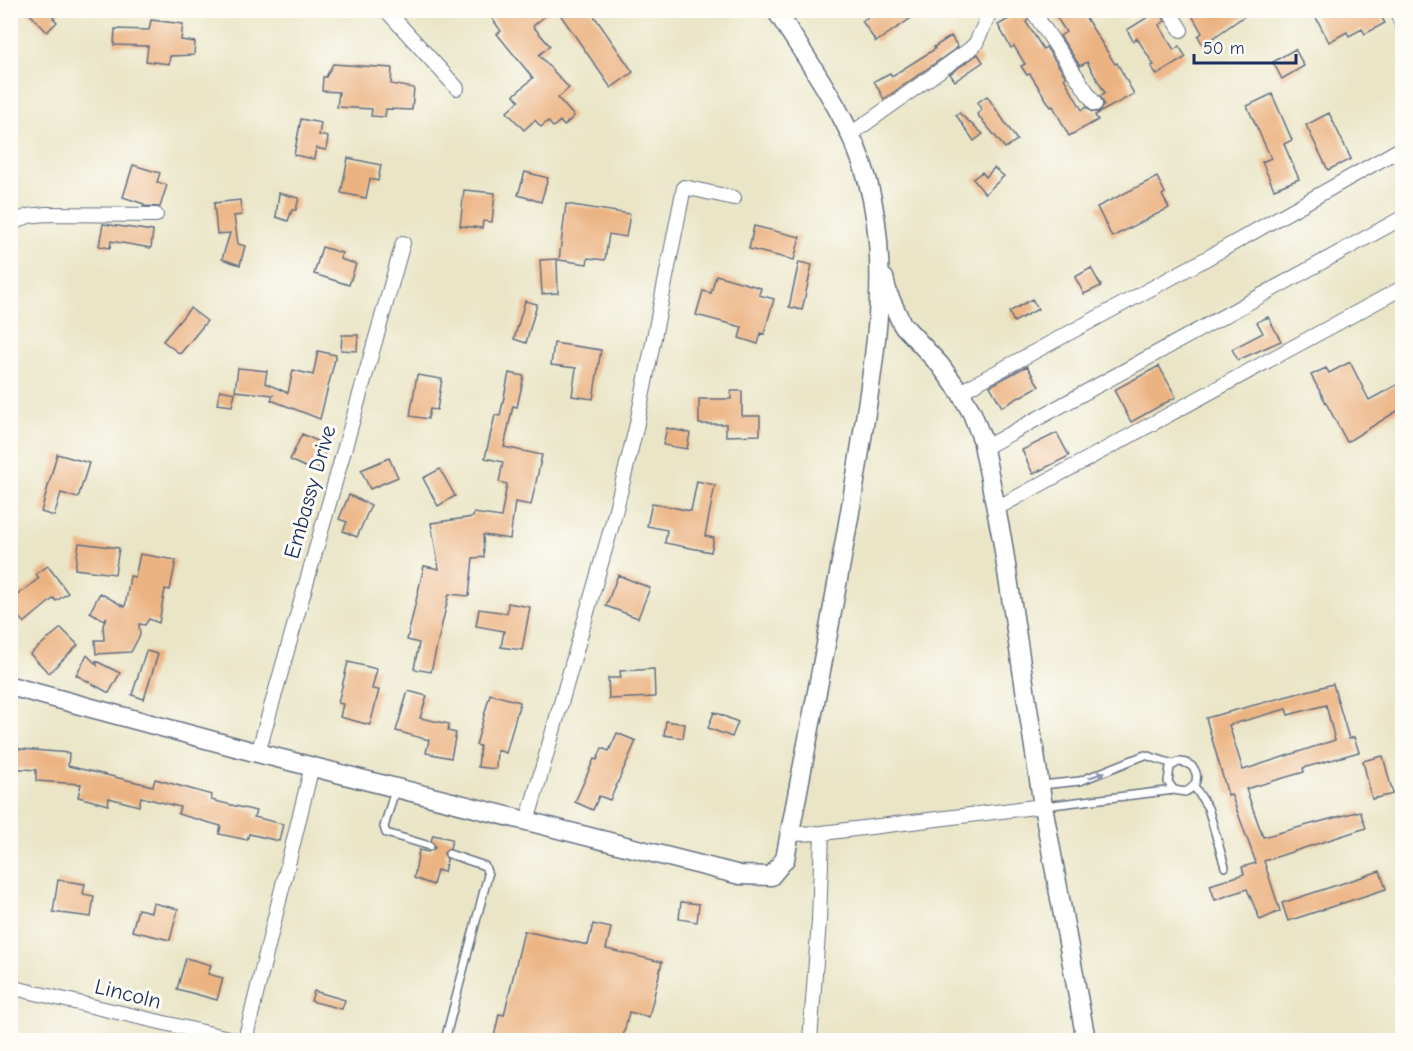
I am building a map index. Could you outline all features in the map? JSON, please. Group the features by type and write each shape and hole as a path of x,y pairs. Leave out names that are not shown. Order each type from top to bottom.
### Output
{"street":[{"path":"386,10 458,88"},
{"path":"776,10 851,134 860,153 875,213 880,261 888,294 898,318 940,365 960,392 972,413 984,448 997,508 1043,806 1086,1041"},
{"path":"851,134 970,49 976,43 991,10"},
{"path":"1032,10 1095,104"},
{"path":"1168,10 1182,30"},
{"path":"1396,10 1402,24"},
{"path":"960,392 1202,261 1402,147"},
{"path":"527,822 618,504 636,428 684,187 734,198"},
{"path":"10,224 28,216 46,214 156,215"},
{"path":"984,448 1402,218"},
{"name":"Embassy Drive","path":"258,753 403,243"},
{"path":"10,686 527,822 760,878 771,876 785,859 843,553 874,342 880,261"},
{"path":"997,508 1402,288"},
{"path":"874,342 891,333 909,332"},
{"path":"245,1041 312,766"},
{"path":"790,834 822,833 1043,806"},
{"path":"810,1041 819,921 822,833"},
{"name":"Lincoln","path":"10,987 237,1041"}],"lane":[{"path":"1040,785 1080,781 1115,769 1144,755 1173,764 1183,762 1192,766 1197,775 1194,786 1185,792 1174,790 1043,806"},
{"path":"1173,764 1167,777 1174,790"},
{"path":"1194,786 1208,808 1225,867"},
{"path":"395,788 384,827 386,833 430,846"},
{"path":"445,1041 488,874 485,866 477,861 449,854"}],"building":[{"path":"26,10 61,10 53,18 57,22 47,32"},
{"path":"486,10 552,10 533,26 550,46 539,55 569,88 558,98 574,116 564,126 560,121 553,127 548,121 541,127 535,120 524,130 507,112 519,101 514,95 533,78 497,34 501,31"},
{"path":"557,10 590,10 633,72 611,88"},
{"path":"879,10 923,10 876,42 862,21"},
{"path":"1052,10 1081,10 1115,64 1117,63 1134,94 1095,115 1098,120 1069,136 1053,106 1051,107 1030,74 1027,75 1021,66 1025,64 1014,46 1011,48 998,25 1023,11 1028,20 1026,22 1043,49 1046,47 1066,77 1064,78 1082,110 1086,107 1092,112 1099,112 1104,104 1100,96 1105,93 1087,62 1080,66 1060,36 1066,32"},
{"path":"1159,10 1165,21 1159,25 1174,50 1179,46 1186,57 1157,75 1151,66 1154,65 1137,38 1133,41 1127,30"},
{"path":"1189,10 1253,10 1203,45 1198,36 1202,33"},
{"path":"1312,10 1377,10 1385,23 1365,34 1362,29 1349,36 1347,32 1329,42"},
{"path":"151,20 183,24 181,40 195,42 194,55 170,56 169,64 146,61 148,46 114,45 115,29 149,30"},
{"path":"951,36 958,47 884,99 874,81 890,73 892,76"},
{"path":"1295,49 1304,66 1282,79 1273,62"},
{"path":"978,54 983,62 955,81 950,74"},
{"path":"333,64 392,68 391,84 414,88 412,110 386,109 385,117 371,116 372,109 337,107 339,92 322,91 323,77 326,77"},
{"path":"1272,94 1292,140 1284,144 1299,179 1274,189 1262,162 1271,158 1247,106"},
{"path":"987,96 1017,140 1005,148 977,114 982,110 977,103"},
{"path":"959,113 983,134 974,141 956,115"},
{"path":"1329,113 1351,159 1328,170 1306,125"},
{"path":"301,119 321,123 319,135 328,137 326,150 316,148 314,159 294,155"},
{"path":"348,158 381,165 378,181 370,179 366,198 341,193"},
{"path":"133,165 160,173 157,182 167,185 160,207 143,206 144,204 123,197"},
{"path":"994,168 1004,176 985,194 973,179 982,172 986,177"},
{"path":"525,172 548,178 541,202 518,195"},
{"path":"1157,177 1165,193 1162,195 1169,208 1112,237 1097,207"},
{"path":"464,190 495,193 492,222 483,221 482,228 460,226"},
{"path":"279,193 299,198 296,210 292,210 288,221 276,217"},
{"path":"240,200 242,215 234,216 238,244 245,246 240,265 222,259 230,233 217,234 214,203"},
{"path":"566,204 630,214 626,237 609,234 605,260 588,258 587,264 559,260"},
{"path":"103,224 153,231 151,248 111,241 110,248 99,246"},
{"path":"754,226 800,237 794,260 749,249"},
{"path":"322,247 342,253 340,259 356,264 349,285 314,274"},
{"path":"557,259 558,293 542,294 540,260"},
{"path":"799,262 812,265 802,310 789,307"},
{"path":"1091,268 1101,286 1084,294 1075,277"},
{"path":"716,275 761,288 759,295 774,299 764,334 761,333 758,344 739,338 742,327 696,315 703,291 711,293"},
{"path":"1032,299 1038,309 1014,322 1009,312"},
{"path":"525,301 537,304 526,343 514,339"},
{"path":"190,308 207,321 180,354 163,341"},
{"path":"1268,317 1281,341 1238,360 1232,349 1263,333 1257,322"},
{"path":"342,335 358,335 357,351 341,350"},
{"path":"554,343 601,350 593,399 572,396 576,368 551,365"},
{"path":"318,351 336,355 320,419 271,400 273,395 235,391 238,368 267,371 265,383 288,393 293,370 313,375"},
{"path":"1350,362 1369,400 1402,382 1402,408 1347,442 1311,375 1326,368 1329,373"},
{"path":"1027,366 1039,386 1002,407 990,386"},
{"path":"1159,366 1176,397 1131,422 1114,390"},
{"path":"509,373 524,376 517,407 513,406 504,447 542,455 531,505 515,502 510,539 483,535 484,557 473,558 469,596 449,594 431,672 414,669 419,643 407,640 424,566 439,569 431,523 473,517 474,513 501,517 507,484 499,482 503,462 485,458 495,415 500,416"},
{"path":"417,375 442,379 437,410 430,409 428,419 410,416"},
{"path":"220,390 235,393 232,406 217,404"},
{"path":"731,391 742,391 742,416 760,416 760,435 726,436 726,424 699,424 699,399 731,399"},
{"path":"667,428 690,433 687,449 663,445"},
{"path":"1057,433 1069,456 1033,474 1022,450"},
{"path":"302,434 328,446 316,472 290,460"},
{"path":"57,454 89,463 78,498 61,493 54,516 41,512"},
{"path":"389,458 398,477 370,489 361,470"},
{"path":"440,469 455,496 438,506 423,478"},
{"path":"697,481 715,485 705,536 714,538 711,552 665,543 667,530 647,526 652,503 691,511"},
{"path":"349,495 371,505 357,537 343,531 347,522 339,519"},
{"path":"79,543 119,548 115,574 75,569"},
{"path":"140,554 176,560 170,590 165,589 159,623 149,619 145,625 139,624 140,635 131,652 96,654 95,640 104,640 103,625 107,617 104,620 90,612 100,593 125,607 130,576 135,577"},
{"path":"48,566 68,593 56,601 54,598 24,623 10,607 10,601 39,578 36,574"},
{"path":"618,575 650,588 638,618 606,606"},
{"path":"508,603 530,607 522,650 501,647 504,631 476,626 479,609 507,613"},
{"path":"61,628 78,645 49,673 30,654"},
{"path":"146,651 158,654 144,699 132,695"},
{"path":"87,655 97,665 96,661 120,673 109,693 76,675"},
{"path":"348,662 377,669 372,689 379,690 370,725 340,717 343,704 338,703"},
{"path":"654,669 655,697 609,699 608,678 621,678 620,671"},
{"path":"1333,684 1349,739 1354,737 1359,752 1303,768 1304,772 1246,789 1263,837 1360,811 1366,828 1264,861 1280,911 1260,920 1247,889 1215,900 1210,885 1244,874 1242,867 1256,863 1231,794 1228,795 1206,718","holes":["1326,705 1335,740 1243,770 1229,725 1286,709 1288,715"]},
{"path":"408,691 427,696 420,718 449,724 448,731 456,733 451,758 426,753 429,740 396,731"},
{"path":"490,694 520,702 506,753 497,750 496,769 478,767 480,746 476,745"},
{"path":"714,712 738,722 732,737 708,728"},
{"path":"666,721 685,724 683,738 664,735"},
{"path":"617,733 636,741 610,800 599,796 593,810 575,802 594,759 597,760 602,748 609,751"},
{"path":"10,748 69,753 68,766 153,786 155,779 212,795 211,800 256,811 254,817 283,824 279,841 249,834 247,840 219,834 221,826 178,814 180,807 141,797 139,806 109,798 108,805 78,797 81,784 36,781 36,770 10,768"},
{"path":"1383,756 1393,794 1372,799 1363,761"},
{"path":"433,835 452,839 450,849 444,853 447,859 444,872 437,870 433,885 414,878 419,850 428,852 435,848 431,841"},
{"path":"1380,871 1386,889 1288,921 1282,903"},
{"path":"58,880 85,884 83,894 94,896 91,917 53,912"},
{"path":"681,902 699,904 697,922 679,919"},
{"path":"153,903 178,909 170,940 132,931 138,909 151,912"},
{"path":"593,924 611,928 606,949 662,962 649,1017 629,1012 622,1041 508,1041 494,1037 499,1014 504,1015 524,931 588,945"},
{"path":"186,958 211,965 208,974 223,978 217,1000 177,989"},
{"path":"314,991 345,1000 342,1009 311,1001"}]}
